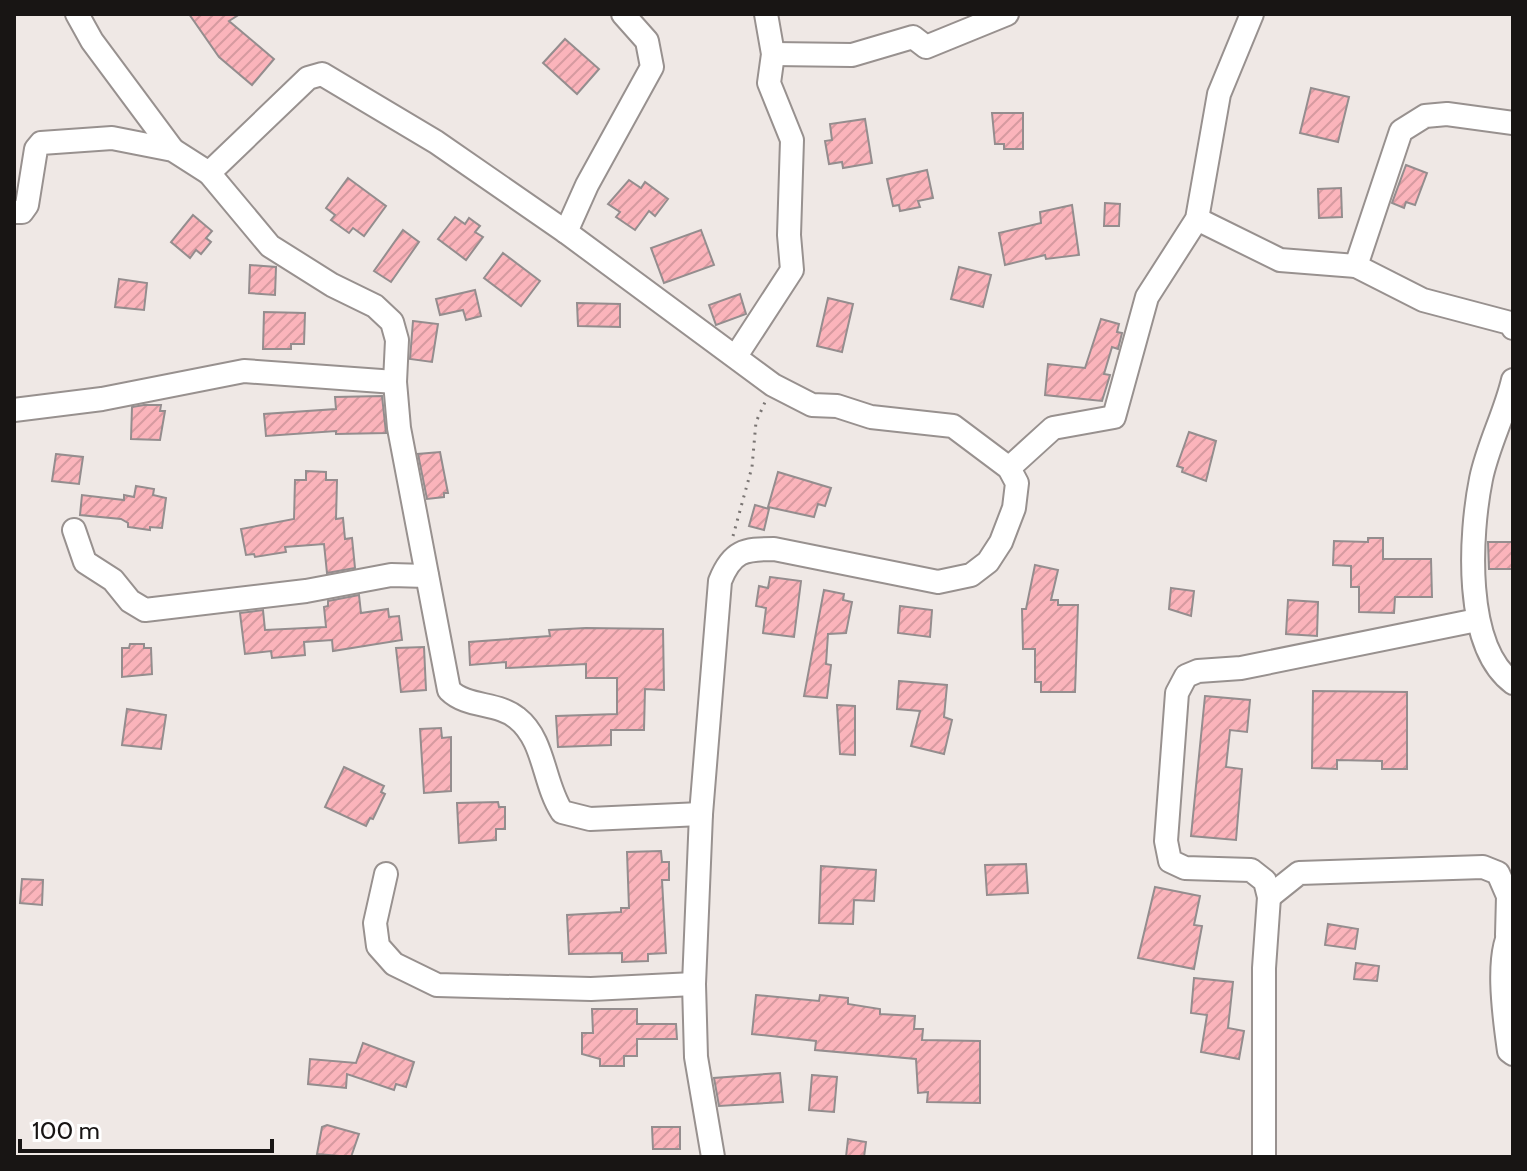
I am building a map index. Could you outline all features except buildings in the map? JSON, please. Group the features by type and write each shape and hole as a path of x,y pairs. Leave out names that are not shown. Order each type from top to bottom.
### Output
{"street":[{"path":"77,14 92,41 173,150 209,173 270,246 332,285 375,306 392,322 397,340 395,382 399,428 449,690 463,700 511,714 530,730 551,796 562,812 590,819 701,814"},
{"path":"566,232 587,185 652,67 647,41 623,14"},
{"path":"736,356 792,270 789,192 792,140 769,83 773,54 766,14"},
{"path":"773,54 852,55 913,37 926,47 1007,14"},
{"path":"1009,468 1053,428 1114,417 1147,297 1197,219 1219,94 1252,14"},
{"path":"209,173 308,78 322,74 333,77 436,142 566,232 773,385 812,405 837,406 871,417 953,426 1009,468 1017,483 1014,508 988,562 971,575 938,582 774,549 746,549 727,563 720,581 701,814 694,984 696,1057 713,1157"},
{"path":"1356,266 1401,131 1425,116 1447,114 1513,123"},
{"path":"14,212 22,212 27,205 36,149 41,143 112,138 173,150"},
{"path":"1197,219 1280,260 1356,266 1423,300 1510,323 1513,328"},
{"path":"14,410 102,399 244,371 395,382"},
{"path":"1513,380 1481,476 1473,541 1477,620 1497,666 1513,683"},
{"path":"74,530 85,562 113,580 130,601 145,610 306,591 391,575 427,576"},
{"path":"1264,1157 1264,968 1269,897 1265,881 1251,870 1185,868 1170,861 1166,841 1177,693 1186,676 1477,620"},
{"path":"1269,897 1299,873 1483,867 1498,873 1508,896 1510,932 1503,948 1505,1025 1509,1051 1513,1054"},
{"path":"386,874 375,923 378,946 394,964 437,985 591,989 694,984"}],"path":[{"path":"727,563 752,467 756,422 773,385"}]}
